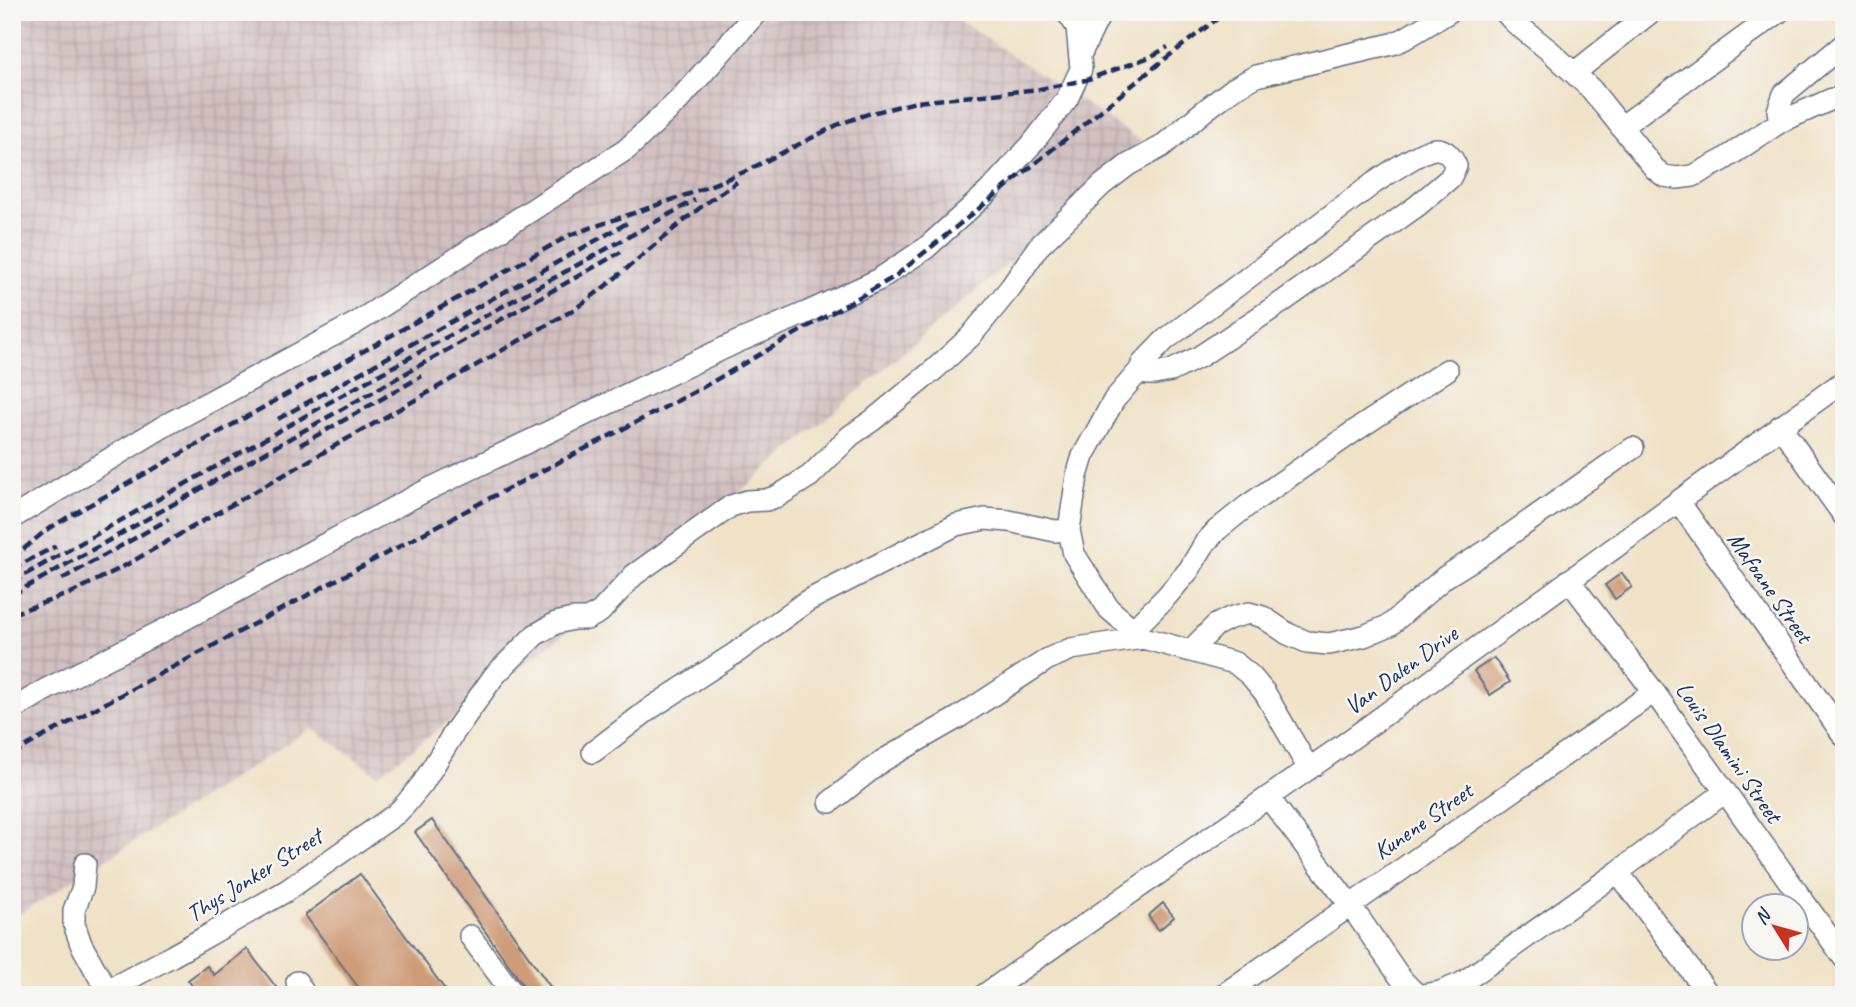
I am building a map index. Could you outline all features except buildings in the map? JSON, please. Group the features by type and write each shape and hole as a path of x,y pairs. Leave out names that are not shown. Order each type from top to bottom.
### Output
{"street":[{"path":"12,518 166,425 356,323 627,149 678,100 757,12"},
{"path":"12,710 45,690 427,490 737,342 878,280 926,248 988,192 1032,144 1066,99 1081,69 1077,27 1067,12"},
{"path":"1080,55 1101,12"},
{"name":"Thys Jonker Street","path":"103,993 286,891 396,814 423,783 494,676 536,635 556,623 587,619 600,612 634,575 730,506 778,496 810,476 850,436 873,420 970,337 1011,287 1038,247 1128,165 1161,147 1204,110 1256,76 1392,44 1449,12"},
{"path":"1574,73 1651,12"},
{"path":"1621,127 1779,12"},
{"path":"1516,16 1591,89 1655,169 1664,176 1693,176 1723,160 1780,122 1840,97"},
{"path":"1780,122 1778,111 1784,94 1844,44"},
{"path":"1140,370 1155,374 1171,371 1199,357 1282,302 1417,206 1450,178 1456,166 1452,158 1445,151 1434,149 1409,160 1374,183 1165,340 1114,400 1083,456 1077,476 1069,530 1074,555 1109,609 1138,634 1235,663 1265,692 1309,769"},
{"path":"830,802 882,761 958,717 1048,659 1071,649 1138,634 1217,530 1353,432 1447,370"},
{"name":"Van Dalen Drive","path":"985,995 1309,769 1844,381"},
{"path":"1780,426 1844,516"},
{"path":"1191,650 1216,625 1249,613 1263,617 1288,634 1307,642 1329,644 1364,636 1390,625 1444,577 1485,552 1633,448"},
{"name":"Mafoane Street","path":"1679,502 1844,736"},
{"path":"593,752 651,708 737,652 807,601 956,525 985,519 1055,531 1069,530"},
{"name":"Louis Dlamini Street","path":"1569,580 1654,692 1844,958"},
{"name":"Kunene Street","path":"1223,995 1654,692"},
{"path":"1268,797 1350,905 1402,981 1420,995 1440,992 1462,983 1725,792"},
{"path":"85,864 83,887 74,909 74,924 103,993"},
{"path":"1618,872 1709,995"},
{"path":"470,936 514,995"}],"shaded area":[{"path":"12,12 942,12 1147,145 646,572 378,775 312,728 12,919"}],"railway":[{"path":"12,754 488,499 700,389 894,277 1226,12"},
{"path":"12,559 45,531 70,516 570,235 744,172 837,125 868,114 916,102 1040,89 1086,80 1150,57 1168,47"},
{"path":"12,614 71,593 119,569 573,310 694,212 737,182"},
{"path":"12,582 695,200"},
{"path":"278,419 629,222"},
{"path":"12,595 621,252"},
{"path":"300,445 422,376"},
{"path":"62,579 169,519"},
{"path":"12,569 56,546"}]}
